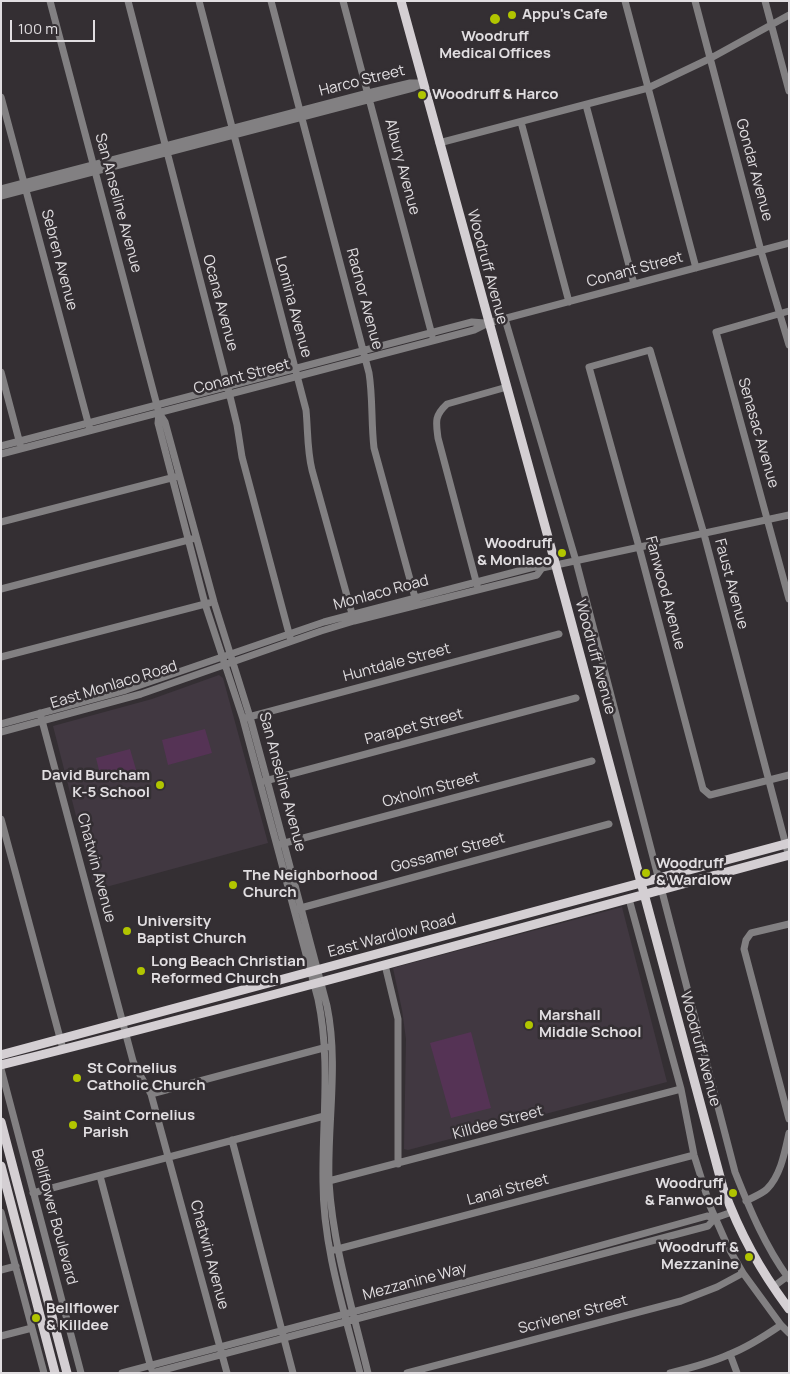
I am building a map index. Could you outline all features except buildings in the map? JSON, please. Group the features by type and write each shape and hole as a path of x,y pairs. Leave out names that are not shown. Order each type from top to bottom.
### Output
{"main road":[{"name":"Woodruff Avenue","path":"402,1 723,1188 751,1252 789,1309"},
{"name":"East Wardlow Road","path":"1,1054 123,1023 787,843"},
{"name":"East Wardlow Road","path":"1,1065 126,1034 789,856"},
{"path":"247,989 250,1000"},
{"path":"185,1006 188,1017"},
{"name":"Bellflower Boulevard","path":"1,1122 67,1373"},
{"path":"1,1166 56,1373"}],"street":[{"name":"San Anseline Avenue","path":"50,1 158,409 165,422 198,538 228,659 284,844 297,908"},
{"name":"Ocana Avenue","path":"128,1 229,390 242,456 290,638"},
{"name":"Lomina Avenue","path":"199,1 306,410 308,453 353,618"},
{"name":"Radnor Avenue","path":"271,1 365,354 372,391 374,448 416,602"},
{"name":"Albury Avenue","path":"343,1 433,336"},
{"path":"625,1 696,268"},
{"name":"Gondar Avenue","path":"695,1 760,251 789,345"},
{"path":"765,1 789,91"},
{"path":"439,143 648,88 772,26 789,15"},
{"name":"Harco Street","path":"1,189 25,186 368,96 413,88 423,82"},
{"name":"Sebren Avenue","path":"1,97 89,427"},
{"path":"586,105 634,284"},
{"path":"521,122 569,302"},
{"name":"Harco Street","path":"1,196 25,186"},
{"name":"Conant Street","path":"1,454 21,445 433,336 474,330 505,318 789,243"},
{"path":"780,313 789,311"},
{"name":"Senasac Avenue","path":"780,313 716,332 789,599"},
{"name":"Woodruff Avenue","path":"505,318 576,561 735,1172 761,1235 774,1259 788,1277"},
{"name":"Faust Avenue","path":"620,358 650,350 704,534 789,856"},
{"name":"Fanwood Avenue","path":"620,358 589,367 703,789 710,795 769,781"},
{"path":"1,372 21,445"},
{"path":"478,586 438,438 436,419 440,410 447,404 507,388"},
{"name":"San Anseline Avenue","path":"158,409 158,423 205,604 228,659"},
{"name":"Conant Street","path":"1,446 21,445"},
{"path":"1,522 180,476"},
{"name":"Monlaco Road","path":"228,659 353,618 478,586 537,574 542,568 789,515"},
{"path":"1,589 198,538"},
{"path":"1,657 214,602"},
{"name":"Huntdale Street","path":"246,718 558,634"},
{"name":"East Monlaco Road","path":"1,724 41,717 141,694 228,659"},
{"name":"Parapet Street","path":"264,781 576,698"},
{"name":"East Monlaco Road","path":"1,732 41,717"},
{"name":"Chatwin Avenue","path":"41,717 126,1034 136,1068 151,1094 227,1373"},
{"name":"Oxholm Street","path":"276,845 592,761"},
{"path":"769,781 789,775"},
{"name":"San Anseline Avenue","path":"264,781 276,845 297,908 317,982 328,1046 326,1182 329,1252 360,1373"},
{"path":"1,819 63,1049"},
{"name":"Gossamer Street","path":"297,908 609,824"},
{"name":"Woodruff Avenue","path":"629,899 681,1089 694,1154 715,1218 743,1273 789,1333"},
{"path":"789,924 751,933 746,940 744,949 789,1119"},
{"path":"385,965 398,1019 398,1164"},
{"path":"151,1094 328,1046"},
{"name":"Bellflower Boulevard","path":"1,1069 81,1373"},
{"name":"Killdee Street","path":"326,1182 681,1089"},
{"path":"33,1193 327,1115"},
{"path":"746,1201 767,1189 777,1174 789,1133"},
{"path":"232,1140 293,1373"},
{"name":"Lanai Street","path":"329,1252 694,1154"},
{"path":"100,1176 152,1371"},
{"name":"San Anseline Avenue","path":"326,1182 337,1250 368,1373"},
{"path":"1,1212 44,1373"},
{"name":"Mezzanine Way","path":"122,1373 152,1371 283,1334 536,1272 708,1226 715,1218 732,1212"},
{"name":"Mezzanine Way","path":"354,1316 707,1216 715,1218"},
{"path":"534,1264 536,1272"},
{"path":"1,1270 16,1266"},
{"name":"Scrivener Street","path":"406,1373 681,1302 717,1287 743,1273"},
{"path":"773,1287 788,1277"},
{"path":"670,1373 730,1354 758,1340 781,1325"},
{"path":"1,1336 32,1328"},
{"path":"730,1354 737,1373"}],"shaded area":[{"name":"David Burcham K-5 School","path":"219,675 223,678 268,843 95,890 53,726 152,699"},
{"path":"205,729 212,753 168,765 162,740"},
{"path":"130,749 137,773 102,782 96,758"},
{"name":"Marshall Middle School","path":"622,907 667,1082 408,1150 404,1149 406,1039 393,968"},
{"path":"471,1032 491,1108 451,1118 430,1043"}],"place":[{"name":"Appu's Cafe","path":"512,15"},
{"name":"Woodruff Medical Offices","path":"495,19"},
{"name":"Woodruff & Harco","path":"422,95"},
{"name":"Woodruff & Monlaco","path":"562,553"},
{"name":"David Burcham K-5 School","path":"160,785"},
{"name":"Woodruff & Wardlow","path":"646,873"},
{"name":"The Neighborhood Church","path":"233,885"},
{"name":"University Baptist Church","path":"127,931"},
{"name":"Long Beach Christian Reformed Church","path":"141,971"},
{"name":"Marshall Middle School","path":"529,1025"},
{"name":"St Cornelius Catholic Church","path":"77,1078"},
{"name":"Saint Cornelius Parish","path":"73,1125"},
{"name":"Woodruff & Fanwood","path":"733,1193"},
{"name":"Woodruff & Mezzanine","path":"749,1257"},
{"name":"Bellflower & Killdee","path":"36,1318"}]}
